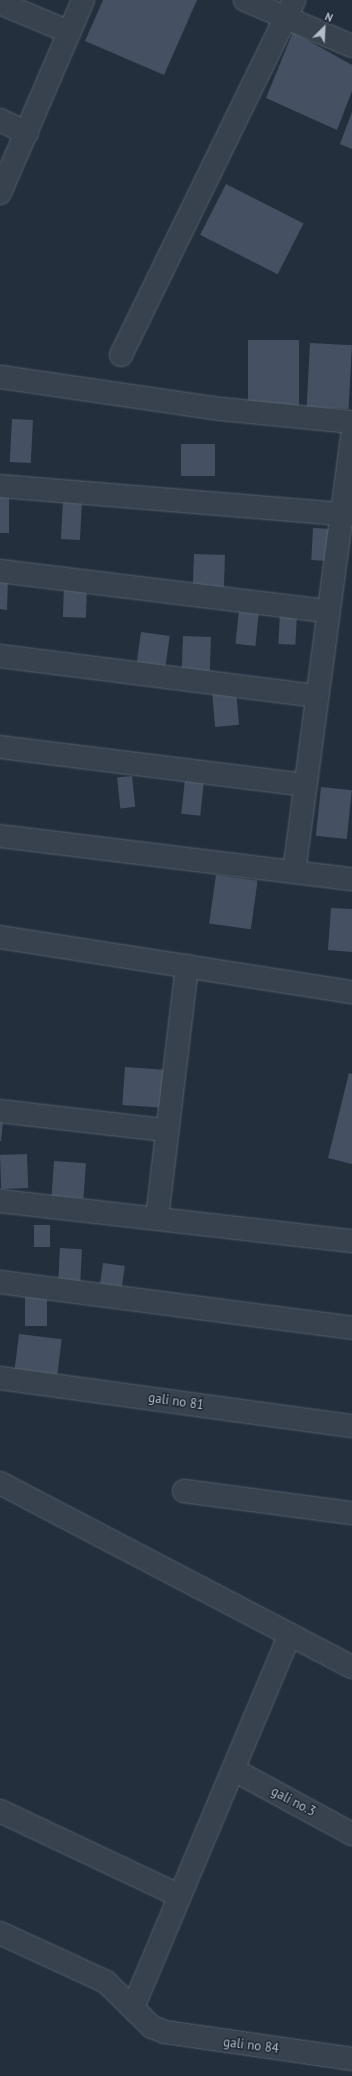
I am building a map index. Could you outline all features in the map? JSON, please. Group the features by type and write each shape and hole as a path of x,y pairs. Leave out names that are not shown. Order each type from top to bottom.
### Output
{"street":[{"path":"0,193 83,0"},
{"path":"245,0 290,9 352,46"},
{"path":"0,3 69,32"},
{"path":"121,355 290,9"},
{"path":"0,120 27,133"},
{"path":"1,377 222,409 352,422"},
{"path":"294,872 315,696 328,612 347,515 352,435"},
{"path":"0,486 347,515"},
{"path":"0,571 328,612"},
{"path":"0,656 315,696"},
{"path":"0,747 304,785"},
{"path":"0,836 352,879"},
{"path":"0,937 352,992"},
{"path":"156,1218 187,966"},
{"path":"0,1111 166,1130"},
{"path":"0,1201 352,1241"},
{"path":"0,1282 352,1328"},
{"name":"gali no 81","path":"0,1378 352,1426"},
{"path":"0,1482 352,1667"},
{"path":"184,1491 352,1513"},
{"path":"0,1933 106,1982 134,2005 290,1634"},
{"name":"gali no.3","path":"234,1770 352,1834"},
{"path":"0,1811 180,1896"},
{"name":"gali no 84","path":"134,2005 152,2027 181,2037 352,2059"}],"building":[{"path":"103,0 197,0 164,75 85,41"},
{"path":"293,32 352,65 352,91 337,130 266,98"},
{"path":"352,112 352,149 340,144"},
{"path":"226,184 304,223 278,274 200,235"},
{"path":"248,340 299,340 299,405 248,405"},
{"path":"310,343 352,345 349,409 307,407"},
{"path":"12,419 33,420 31,463 10,462"},
{"path":"181,444 215,444 215,476 181,476"},
{"path":"0,494 9,494 9,533 0,533"},
{"path":"63,500 82,501 80,540 61,539"},
{"path":"313,528 331,529 329,561 311,560"},
{"path":"194,554 225,555 224,587 193,586"},
{"path":"0,577 8,577 7,610 0,609"},
{"path":"64,586 87,587 86,618 63,617"},
{"path":"239,610 259,612 255,646 235,644"},
{"path":"280,613 297,614 295,645 278,644"},
{"path":"141,632 170,636 165,669 136,665"},
{"path":"183,636 211,637 210,675 182,674"},
{"path":"236,690 239,725 215,727 212,692"},
{"path":"132,776 135,807 120,808 117,778"},
{"path":"185,779 204,781 200,816 181,814"},
{"path":"321,787 352,790 347,839 316,836"},
{"path":"216,875 258,881 251,929 209,924"},
{"path":"331,908 352,909 352,952 328,950"},
{"path":"125,1067 167,1070 164,1108 122,1105"},
{"path":"349,1073 352,1074 352,1164 328,1158"},
{"path":"0,1111 4,1111 1,1141 0,1141"},
{"path":"27,1154 28,1188 1,1189 0,1155"},
{"path":"54,1161 86,1163 83,1198 52,1196"},
{"path":"34,1225 50,1225 50,1247 34,1247"},
{"path":"60,1248 82,1249 80,1282 58,1281"},
{"path":"103,1263 125,1266 120,1297 99,1294"},
{"path":"25,1295 47,1295 47,1326 25,1326"},
{"path":"19,1334 62,1339 57,1378 14,1373"}]}
